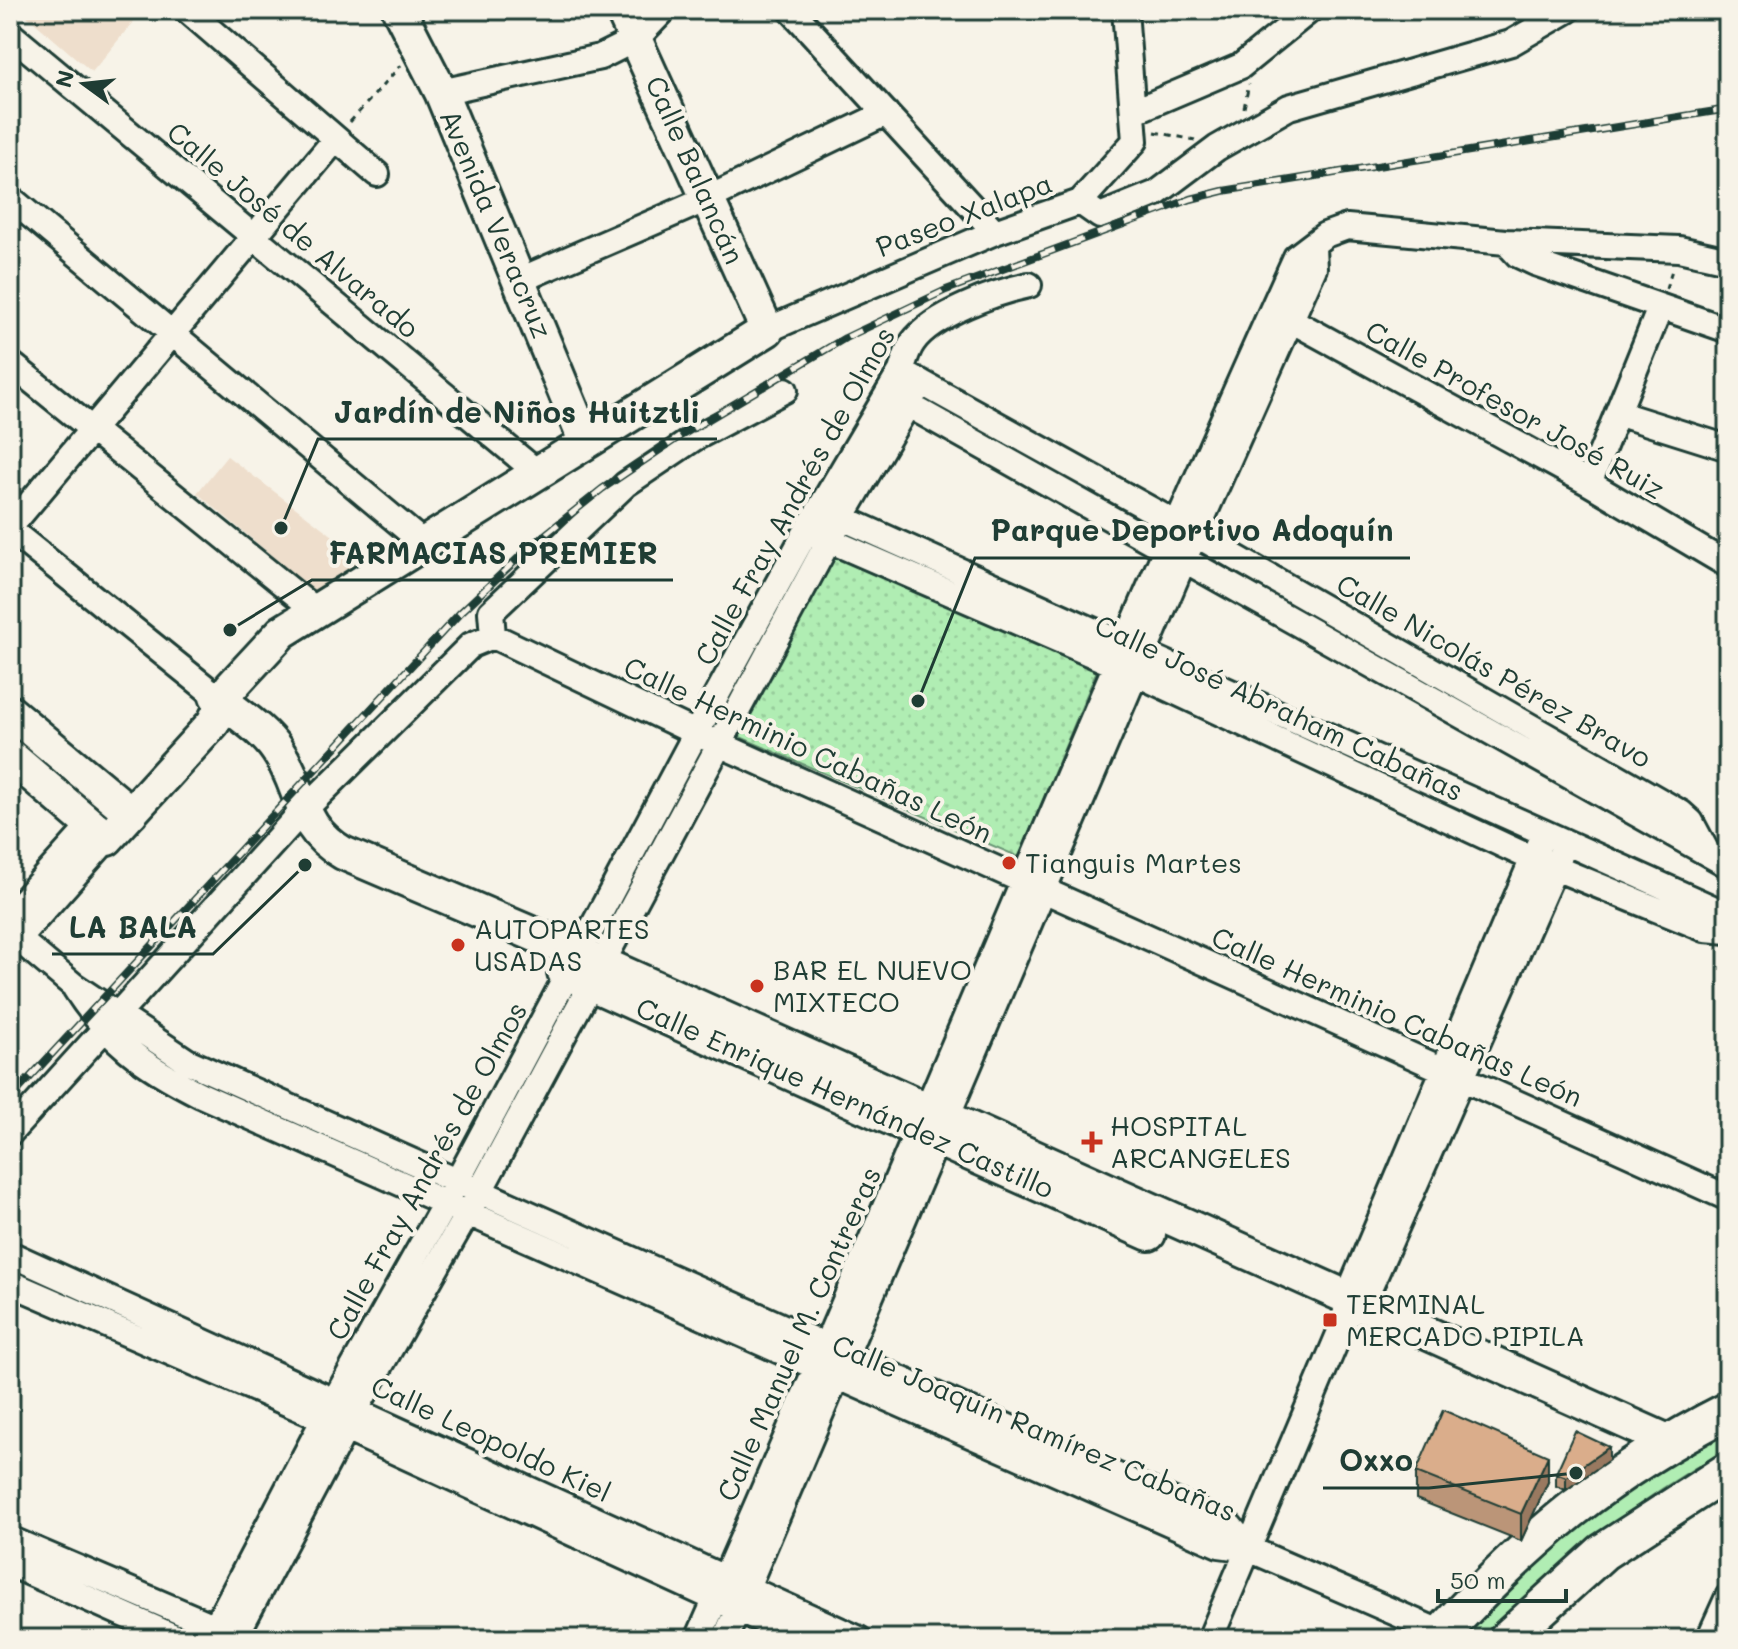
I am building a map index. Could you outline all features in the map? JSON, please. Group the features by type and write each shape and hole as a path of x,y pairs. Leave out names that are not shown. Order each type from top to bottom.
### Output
{"highway":[{"path":"1439,1636 1500,1571 1590,1493 1658,1448 1728,1411"},
{"path":"1507,1639 1603,1552 1726,1474"}],"main road":[{"name":"Avenida Veracruz","path":"399,10 441,92 585,441"},
{"name":"Calle Balancán","path":"622,10 767,330"},
{"path":"10,756 99,832 123,806 196,710 224,695 258,655 315,610 767,330"},
{"name":"Calle Enrique Hernández Castillo","path":"224,695 271,741 287,773 300,813 321,838 343,853 585,969 1351,1308 1658,1448"},
{"path":"10,712 123,806"}],"street":[{"path":"187,10 377,174"},
{"path":"441,92 600,57 636,39 664,10"},
{"path":"791,10 995,232"},
{"name":"Paseo Xalapa","path":"767,330 995,232 1080,202 1135,141 1141,121 1125,10"},
{"path":"1141,121 1241,66 1310,10"},
{"path":"1080,202 1100,216 1128,206 1157,193 1191,165 1242,131 1289,107 1511,43 1568,10"},
{"name":"Calle José de Alvarado","path":"10,34 538,473"},
{"path":"520,280 707,199 886,113"},
{"path":"224,695 10,528 252,235 335,140"},
{"path":"10,198 422,542"},
{"name":"Calle Manuel M. Contreras","path":"698,1639 731,1595 828,1373 1174,552 1282,315 1296,257 1325,235 1347,227 1506,242 1679,249 1728,260"},
{"path":"1506,242 1518,255 1535,263 1728,330"},
{"name":"Calle Fray Andrés de Olmos","path":"585,969 696,733 911,377 911,345 931,326 991,295 1029,285"},
{"path":"1589,483 1620,414 1660,308"},
{"name":"Calle Profesor José Ruiz","path":"1282,315 1589,483 1728,565"},
{"path":"10,363 315,610"},
{"name":"Calle Nicolás Pérez Bravo","path":"911,377 1185,529 1681,813 1691,822 1707,852"},
{"path":"10,1133 300,813 471,645 493,636 491,612 626,484 693,439 785,390"},
{"name":"Calle Nicolás Pérez Bravo","path":"898,399 1728,865"},
{"path":"1620,414 1728,448"},
{"name":"Calle José Abraham Cabañas","path":"830,513 1544,864 1705,929 1728,931"},
{"name":"Calle Fray Andrés de Olmos","path":"340,1414 466,1215 469,1185 585,969 719,744 818,535"},
{"name":"Calle José Abraham Cabañas","path":"818,535 1131,659 1728,915"},
{"name":"Calle Herminio Cabañas León","path":"493,636 719,744 1728,1198"},
{"path":"99,832 13,940 73,985 112,1023"},
{"path":"10,915 99,832"},
{"path":"1210,1639 1554,840"},
{"name":"Calle Joaquín Ramírez Cabañas","path":"112,1023 187,1061 978,1412 1104,1482"},
{"name":"Calle Joaquín Ramírez Cabañas","path":"112,1023 122,1048 169,1079 466,1215 967,1434 1230,1526 1249,1549 1439,1636"},
{"path":"271,1126 283,1102"},
{"name":"Calle Fray Andrés de Olmos","path":"227,1636 444,1205 469,1185"},
{"path":"599,1273 610,1248"},
{"name":"Calle Leopoldo Kiel","path":"10,1254 340,1414 731,1595 859,1639"},
{"name":"Calle Leopoldo Kiel","path":"10,1283 340,1414"},
{"path":"680,1308 691,1283"},
{"path":"967,1434 978,1412"},
{"path":"10,1539 227,1636"},
{"path":"10,1564 179,1639"},
{"name":"Calle Manuel M. Contreras","path":"725,1639 731,1595"},
{"name":"Calle Leopoldo Kiel","path":"731,1595 803,1639"},
{"path":"1709,1639 1728,1597"}],"path":[{"path":"335,140 411,53 406,49 413,40"},
{"path":"1248,115 1244,99 1249,83"},
{"path":"1141,121 1205,142"},
{"path":"1660,308 1679,249"}],"shaded area":[{"path":"20,10 143,10 92,72"},
{"path":"227,456 369,563 319,595 197,493"}],"green space":[{"path":"835,552 1098,668 1019,857 733,734"},
{"path":"1728,1418 1728,1449 1661,1490 1598,1535 1480,1639 1458,1639 1525,1568 1666,1452"}],"building":[{"path":"1443,1410 1548,1456 1521,1514 1416,1472"},
{"path":"1575,1431 1609,1447 1566,1477 1556,1473"}],"railway":[{"path":"10,1099 460,613 532,545 602,489 682,435 845,338 946,290 1191,199 1223,191 1728,109"}],"place":[{"name":"Jardín de Niños Huitztli","path":"281,528"},
{"name":"FARMACIAS PREMIER","path":"230,630"},
{"name":"Parque Deportivo Adoquín","path":"918,701"},
{"name":"Tianguis Martes","path":"1009,863"},
{"name":"LA BALA","path":"305,865"},
{"name":"AUTOPARTES USADAS","path":"458,945"},
{"name":"BAR EL NUEVO MIXTECO","path":"757,986"},
{"name":"HOSPITAL ARCANGELES","path":"1092,1142"},
{"name":"TERMINAL MERCADO PIPILA","path":"1330,1320"},
{"name":"Oxxo","path":"1576,1473"}]}
